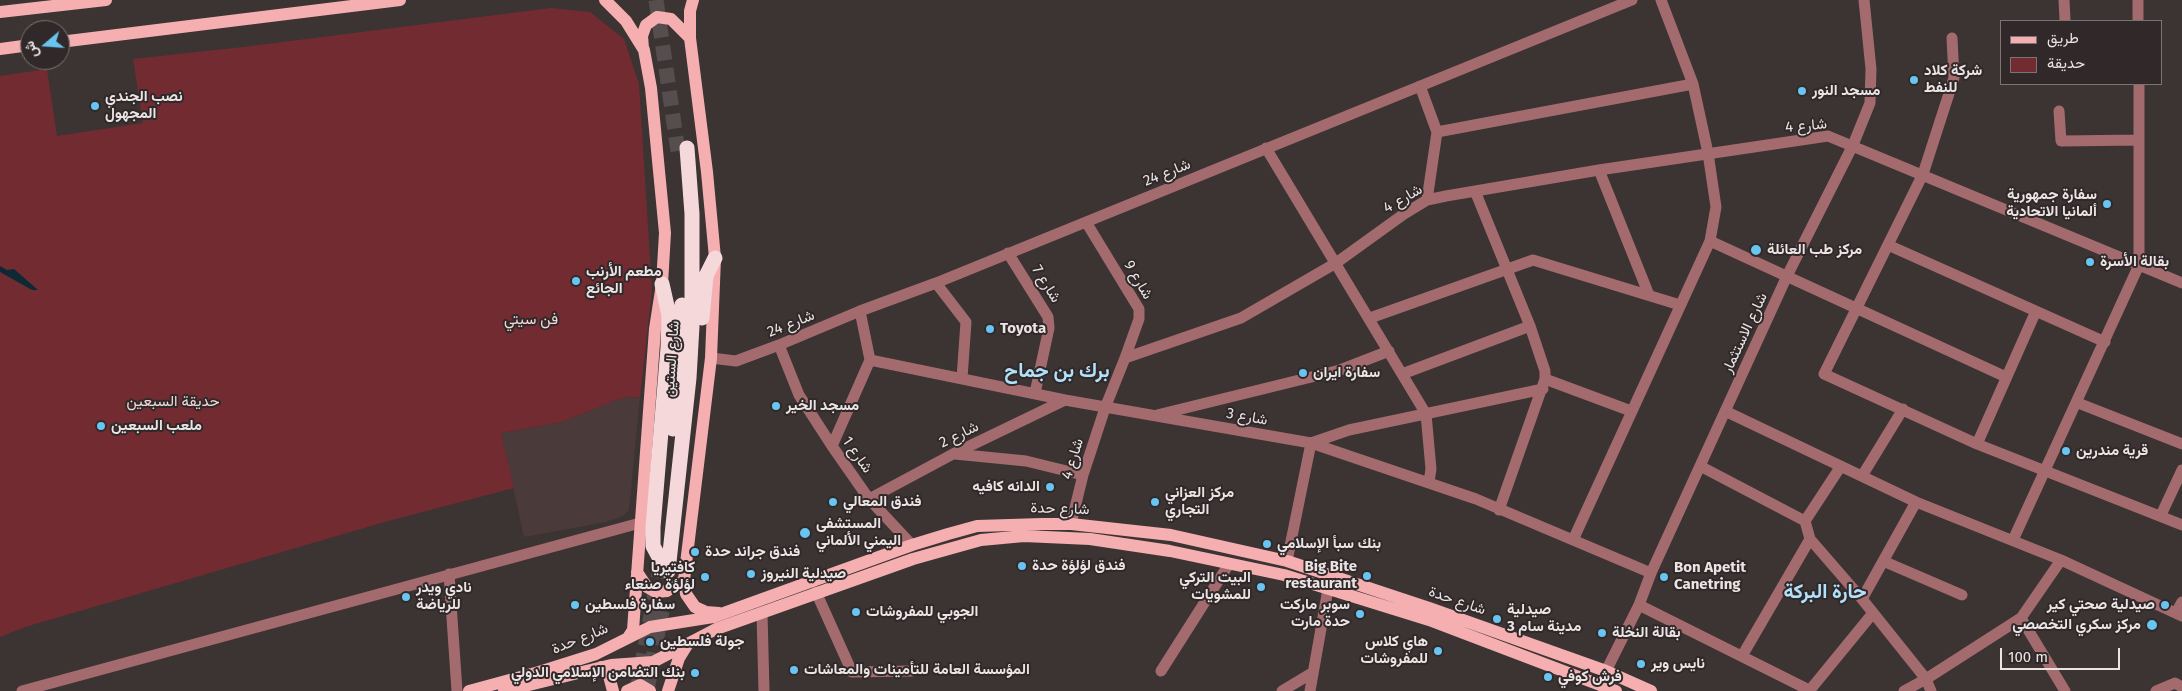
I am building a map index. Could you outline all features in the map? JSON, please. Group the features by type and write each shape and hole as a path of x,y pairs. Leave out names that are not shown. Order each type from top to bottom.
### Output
{"highway":[{"name":"شارع الستين","path":"664,564 684,278 682,149"},
{"path":"662,284 669,315 653,546 664,564 681,536 684,518 704,288 706,276 715,258"}],"main road":[{"path":"0,12 106,0"},
{"path":"70,41 400,0"},
{"path":"605,0 626,21 644,50"},
{"path":"694,0 690,11 690,38 715,258 710,358 684,580 686,594 695,607 706,612 721,614"},
{"path":"629,636 633,630 655,329 662,284 665,233 651,88 642,36 646,25 657,18 671,19 690,38"},
{"path":"0,49 20,47"},
{"name":"شارع حدة","path":"469,691 540,672 596,654 650,627 692,621 721,614 912,545 948,534 977,526 1071,524 1170,535 1287,561 1606,670 1651,691"},
{"path":"948,534 954,547"},
{"name":"شارع حدة","path":"504,691 601,667 653,662 716,629 816,592 954,547 998,538 1066,536 1170,550 1284,576 1429,620 1616,691"},
{"path":"637,572 640,580 647,588 656,592 667,592 684,580"},
{"path":"668,691 679,658 688,643"},
{"path":"601,667 609,676 613,691"},
{"path":"627,691 640,685 650,691"}],"street":[{"name":"شارع 24","path":"710,358 736,361 779,345 1632,0"},
{"path":"1573,540 1710,241 1716,207 1708,153 1693,84 1661,0"},
{"name":"شارع الاستثمار","path":"1606,670 1639,605 1650,573 1787,276 1854,145 1870,103 1871,69 1864,0"},
{"path":"2064,0 2064,20"},
{"path":"2138,0 2138,20"},
{"path":"1952,38 1954,78 1923,174 1824,374 1977,444 2044,472 2161,515 2182,525"},
{"path":"1437,132 1693,84"},
{"path":"2014,540 2044,472 2078,403 2139,265 2139,85"},
{"path":"1420,86 1437,132 1427,200"},
{"path":"2059,111 2060,140 2139,140"},
{"name":"شارع 4","path":"1071,524 1083,475 1105,408 1126,358 1241,318 1336,263 1404,214 1427,200 1599,170 1828,136 1854,145 2182,283"},
{"path":"1266,148 1426,414 1431,469 1429,482"},
{"path":"1599,170 1649,295"},
{"path":"1475,191 1530,326 1544,370 1544,384 1500,510"},
{"name":"شارع 9","path":"1086,222 1139,309 1139,319 1126,358"},
{"path":"1710,241 2006,377"},
{"path":"1888,245 2105,342"},
{"name":"شارع 7","path":"1008,253 1048,317 1049,328 1035,393"},
{"path":"1370,318 1533,260 1680,305"},
{"path":"936,283 966,322 962,378"},
{"path":"832,446 870,360 860,311"},
{"path":"1977,444 2036,311"},
{"path":"1402,374 1530,326"},
{"name":"شارع 1","path":"779,345 799,395 832,446 869,499 912,545"},
{"path":"1151,416 1340,370 1389,351"},
{"name":"شارع 3","path":"870,360 1105,408 1311,443 1476,499 1650,573"},
{"path":"1287,561 1311,443 1349,430 1426,414 1544,384 1631,411"},
{"name":"شارع 2","path":"869,499 953,454 1065,400"},
{"path":"2078,403 2182,444"},
{"path":"1862,476 1903,409"},
{"path":"1725,411 1916,502 2061,560 2179,615 2182,602"},
{"path":"953,454 1026,461 1083,475"},
{"path":"1700,466 1804,521 1810,539 1862,599 1926,679 1932,691"},
{"path":"1804,521 1841,466"},
{"path":"2161,515 2182,470"},
{"path":"1862,599 1916,502"},
{"path":"22,691 640,523"},
{"path":"1742,656 1810,539"},
{"path":"1904,691 2021,618 2061,560"},
{"path":"1883,561 1962,595"},
{"path":"1160,671 1229,564"},
{"path":"450,574 458,691"},
{"path":"1310,691 1328,589"},
{"path":"816,592 852,672 912,671"},
{"path":"1639,605 1810,691 1873,613"},
{"path":"762,613 764,691"},
{"path":"2021,618 2065,691"},
{"path":"1282,691 1312,673"},
{"path":"2156,691 2175,683 2182,687"}],"shaded area":[{"path":"640,397 629,510 623,516 606,522 524,537 501,433 562,422 622,398"}],"green space":[{"name":"حديقة السبعين","path":"551,8 590,12 624,39 639,84 652,290 640,397 622,398 562,422 501,433 514,488 388,521 25,627 0,637 0,76 47,70 57,136 143,123 133,59"}],"water":[{"path":"0,266 7,270 14,269 38,290 32,290 0,272"}],"tunnel":[{"path":"656,0 678,151"},
{"path":"637,691 659,571"},
{"path":"647,690 662,611"}],"place":[{"name":"شركة كلاد للنفط","path":"1914,80"},
{"name":"مسجد النور","path":"1802,91"},
{"name":"نصب الجندي المجهول","path":"95,106"},
{"name":"سفارة جمهورية ألمانيا الاتحادية","path":"2107,204"},
{"name":"مركز طب العائلة","path":"1756,250"},
{"name":"بقالة الأسرة","path":"2090,262"},
{"name":"مطعم الأرنب الجائع","path":"576,281"},
{"name":"Toyota","path":"990,329"},
{"name":"سفارة ايران","path":"1303,373"},
{"name":"مسجد الخير","path":"776,406"},
{"name":"ملعب السبعين","path":"101,426"},
{"name":"قرية مندرين","path":"2066,451"},
{"name":"الدانه كافيه","path":"1050,487"},
{"name":"فندق المعالي","path":"833,502"},
{"name":"مركز العزاني التجاري","path":"1155,502"},
{"name":"المستشفى اليمني الألماني","path":"805,533"},
{"name":"بنك سبأ الإسلامي","path":"1267,544"},
{"name":"فندق جراند حدة","path":"695,552"},
{"name":"فندق لؤلؤة حدة","path":"1022,566"},
{"name":"صيدلية النيروز","path":"751,574"},
{"name":"Big Bite restaurant","path":"1367,576"},
{"name":"كافتيريا لؤلؤة صنعاء","path":"705,577"},
{"name":"Bon Apetit Canetring","path":"1664,577"},
{"name":"البيت التركي للمشويات","path":"1261,587"},
{"name":"نادي ويدر للرياضة","path":"406,597"},
{"name":"سفارة فلسطين","path":"575,605"},
{"name":"صيدلية صحتي كير","path":"2165,605"},
{"name":"الجوبي للمفروشات","path":"856,612"},
{"name":"سوبر ماركت حدة مارت","path":"1360,614"},
{"name":"صيدلية مدينة سام 3","path":"1497,619"},
{"name":"مركز سكري التخصصي","path":"2152,625"},
{"name":"بقالة النخلة","path":"1602,633"},
{"name":"جولة فلسطين","path":"650,642"},
{"name":"هاي كلاس للمفروشات","path":"1438,651"},
{"name":"نايس وير","path":"1641,664"},
{"name":"المؤسسة العامة للتأمينات والمعاشات","path":"794,670"},
{"name":"بنك التضامن الإسلامي الدولي","path":"695,673"},
{"name":"فرش كوفي","path":"1548,677"}],"district":[{"name":"برك بن جماح","path":"1057,371"},
{"name":"حارة البركة","path":"1825,592"}],"park label":[{"name":"فن سيتي","path":"531,320"}]}
